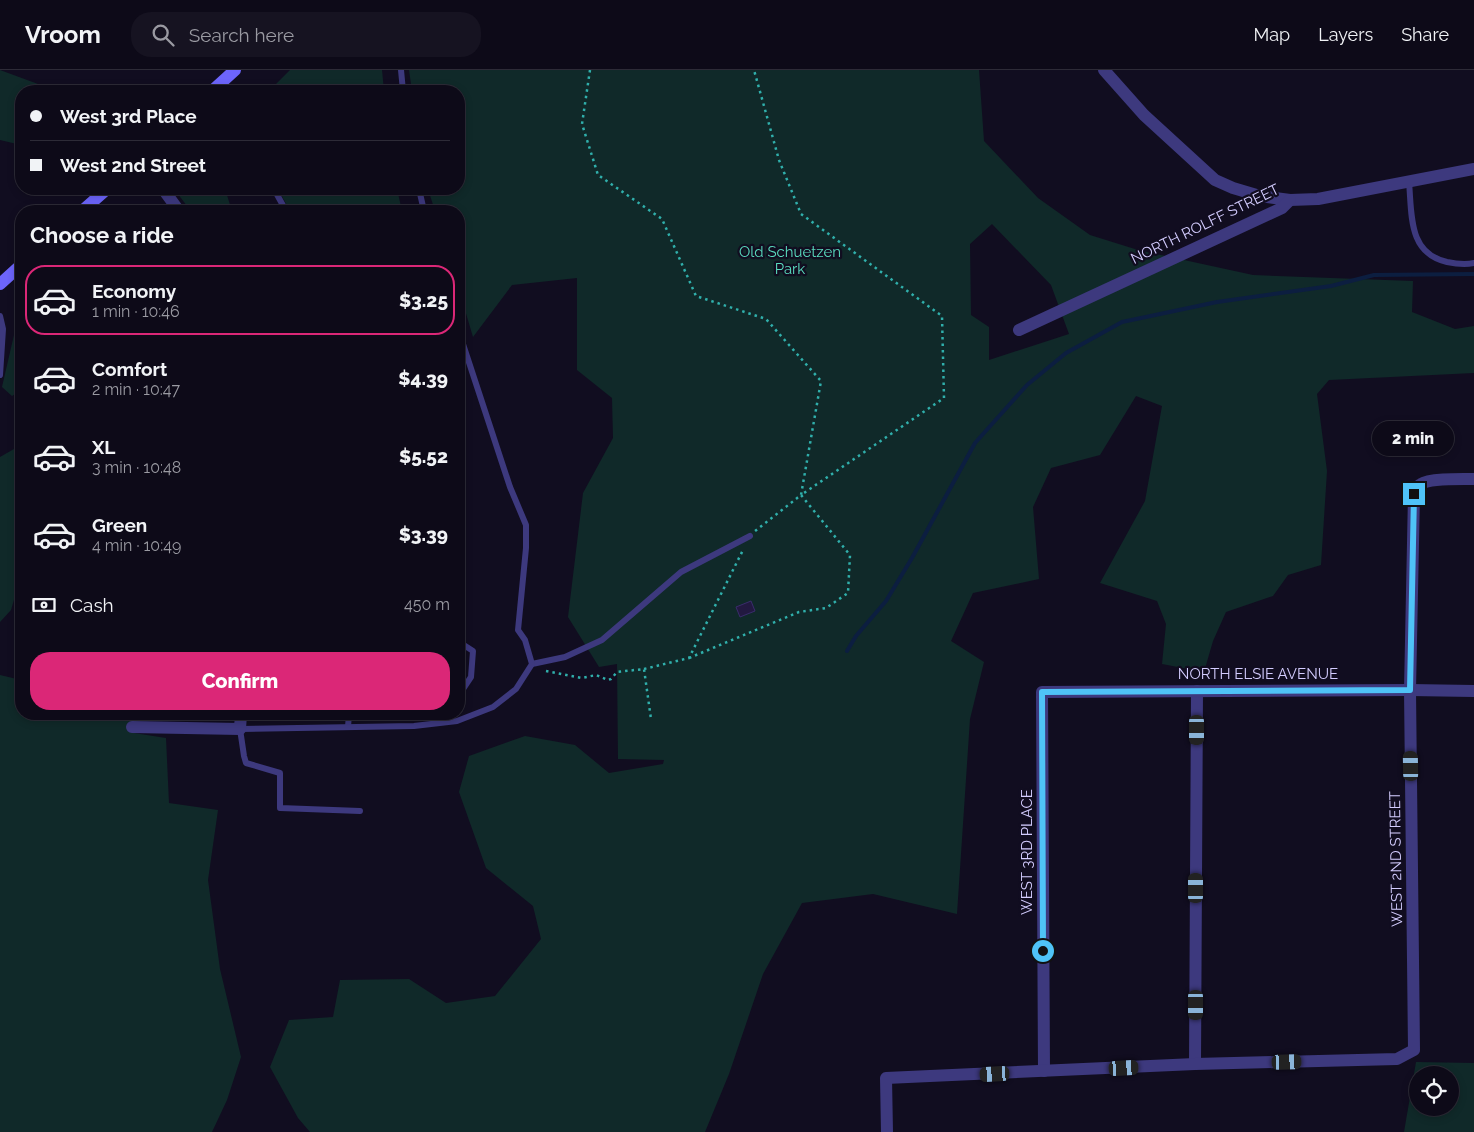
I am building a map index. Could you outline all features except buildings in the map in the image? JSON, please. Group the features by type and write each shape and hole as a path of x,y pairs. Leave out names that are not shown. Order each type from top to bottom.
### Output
{"street":[{"path":"219,85 235,70"},
{"path":"1104,70 1144,115 1215,180 1233,188 1260,196 1290,200"},
{"name":"NORTH ROLFF STREET","path":"1019,330 1282,208 1290,200 1318,199 1474,169"},
{"path":"89,205 100,195"},
{"path":"0,284 15,270"},
{"name":"WEST 2ND STREET","path":"1195,1064 1397,1059 1414,1050 1410,690 1414,494 1422,482 1474,479"},
{"path":"887,1132 886,1078 1195,1064 1197,691"},
{"name":"NORTH ELSIE AVENUE","path":"1042,692 1474,691"},
{"name":"WEST 3RD PLACE","path":"1042,692 1044,1071"},
{"path":"132,727 240,729 241,720"}],"lane":[{"path":"402,70 403,85"},
{"path":"1409,182 1413,227 1422,248 1436,259 1462,265 1474,263"},
{"path":"0,316 3,330 0,375"},
{"path":"465,350 510,487 526,525 526,548 518,630 525,640 530,666 516,689 493,707 465,718"},
{"path":"530,666 565,657 602,640 681,572 750,536"},
{"path":"465,646 474,652 471,677 465,686"},
{"path":"348,727 349,720"},
{"path":"360,811 280,808 280,773 246,763 240,729 414,726 460,720"}],"path":[{"path":"530,666 582,678 596,675 608,680 617,672 644,669 689,658 799,612 826,608 848,593 850,555 802,496 821,381 766,319 696,296 662,219 598,175 582,124 590,70"},
{"path":"689,658 750,536 802,496 944,398 942,316 802,214 779,160 754,70"},
{"path":"644,669 651,719"}],"green space":[{"path":"0,70 41,85 15,85 15,144 0,140"},
{"path":"290,70 382,70 383,85 275,85"},
{"name":"Old Schuetzen Park","path":"409,70 979,70 984,141 1038,198 1090,235 1138,250 1253,275 1413,281 1412,312 1455,329 1474,326 1474,373 1329,380 1317,394 1327,471 1321,565 1288,575 1273,596 1226,612 1213,641 1204,672 1162,664 1166,624 1157,601 1100,583 1145,501 1162,406 1136,396 1100,455 1051,468 1033,507 1039,579 973,593 951,641 984,662 970,719 957,914 873,894 802,903 763,974 729,1074 705,1132 310,1132 298,1118 270,1067 289,1020 333,1017 340,980 409,979 446,1003 495,996 541,939 533,906 486,868 459,792 469,756 525,736 575,745 609,773 663,764 664,760 618,759 617,664 599,667 568,617 583,493 613,438 612,398 577,370 577,278 512,285 473,337 465,310 465,205 433,205 430,195 465,195 465,85 411,85","holes":["992,224 1051,285 1069,334 989,360 989,327 971,315 970,244"]},
{"path":"179,195 227,195 230,205 186,205"},
{"path":"281,195 398,195 401,205 287,205"},
{"path":"15,331 15,394 12,396 2,387"},
{"path":"14,449 15,596 11,610 0,622 0,457"},
{"path":"0,675 15,679 15,720 137,720 134,733 166,738 169,803 218,810 208,880 220,969 241,1057 227,1100 212,1132 0,1132"},
{"path":"1416,1062 1474,1063 1474,1132 1404,1132 1409,1103 1409,1116 1459,1116 1459,1066 1415,1066"}],"waterway":[{"path":"847,651 856,636 886,601 912,558 975,443 1027,385 1066,353 1122,322 1217,302 1331,286 1374,275 1474,274"}],"route":[{"path":"1043,951 1042,692 1410,690 1414,494"}]}
